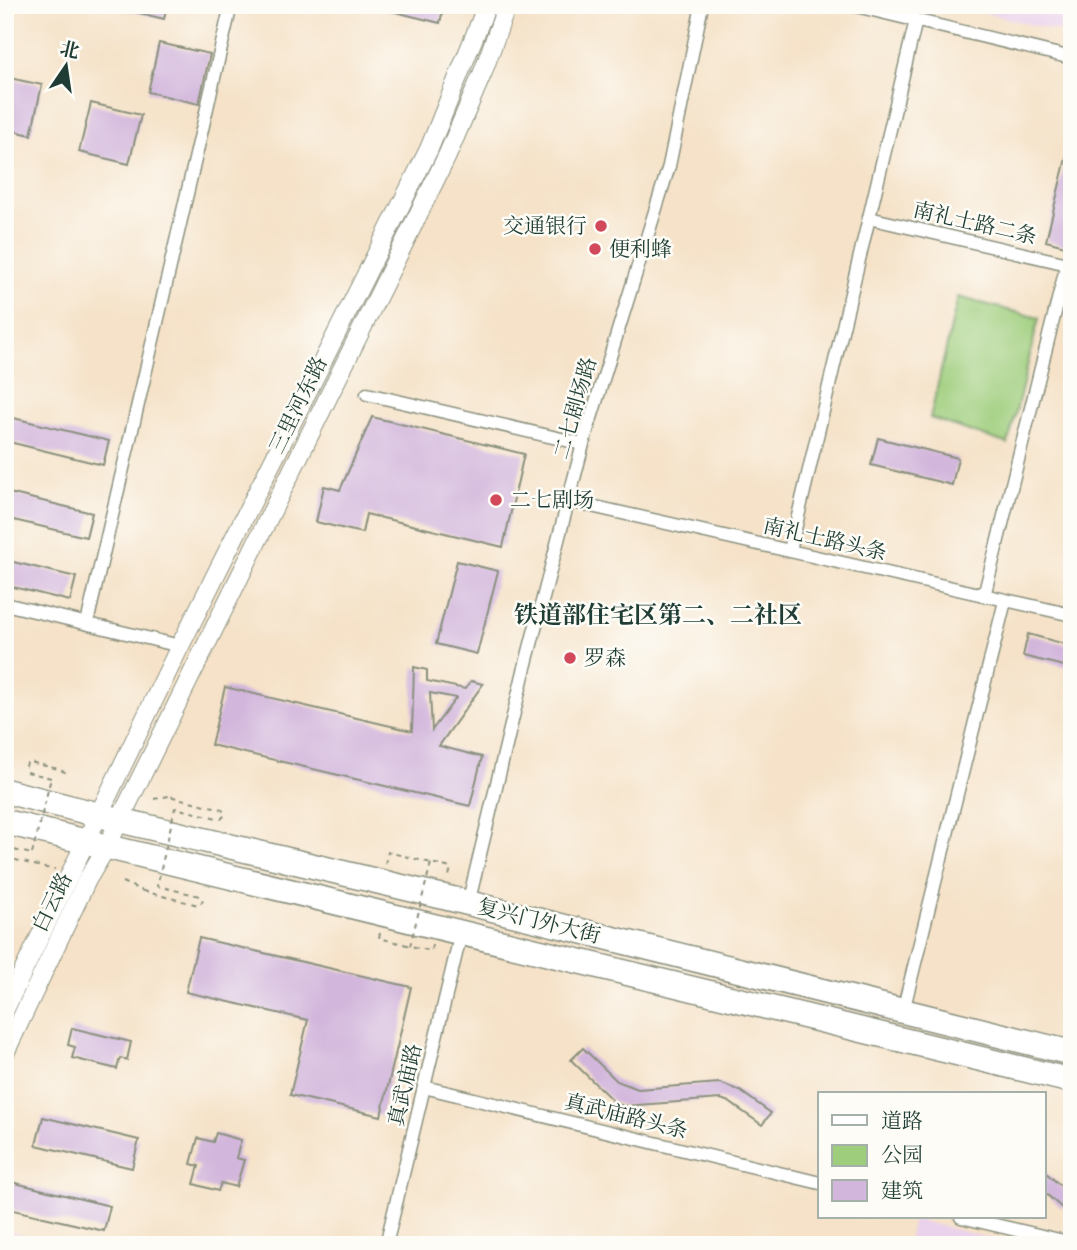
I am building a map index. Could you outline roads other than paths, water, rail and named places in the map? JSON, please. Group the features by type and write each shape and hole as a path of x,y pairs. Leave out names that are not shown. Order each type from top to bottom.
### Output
{"highway":[{"name":"复兴门外大街","path":"5,790 109,818 1072,1053"},
{"name":"复兴门外大街","path":"5,822 1072,1081"}],"main road":[{"name":"三里河东路","path":"109,818 180,646 429,149 487,5"},
{"name":"三里河东路","path":"109,818 447,156 483,72 507,5"},
{"path":"96,846 109,818"},
{"name":"白云路","path":"5,1009 96,846"},
{"name":"白云路","path":"5,1053 87,880 96,846"}],"street":[{"path":"86,623 231,5"},
{"name":"二七剧场路","path":"468,904 583,444 669,166 702,5"},
{"path":"852,5 1072,58"},
{"path":"790,550 916,20"},
{"name":"南礼士路二条","path":"869,218 1069,264"},
{"path":"984,596 1069,264"},
{"path":"368,394 583,444"},
{"name":"南礼士路头条","path":"569,501 1072,615"},
{"path":"903,1011 1006,601"},
{"path":"5,604 180,646"},
{"name":"真武庙路","path":"386,1245 461,933"},
{"name":"真武庙路头条","path":"424,1087 818,1183"},
{"path":"965,1218 1072,1243"}],"place":[{"name":"交通银行","path":"601,226"},
{"name":"便利蜂","path":"595,249"},
{"name":"二七剧场","path":"496,500"},
{"name":"罗森","path":"570,658"}],"district":[{"name":"铁道部住宅区第二、二社区","path":"658,615"}]}
